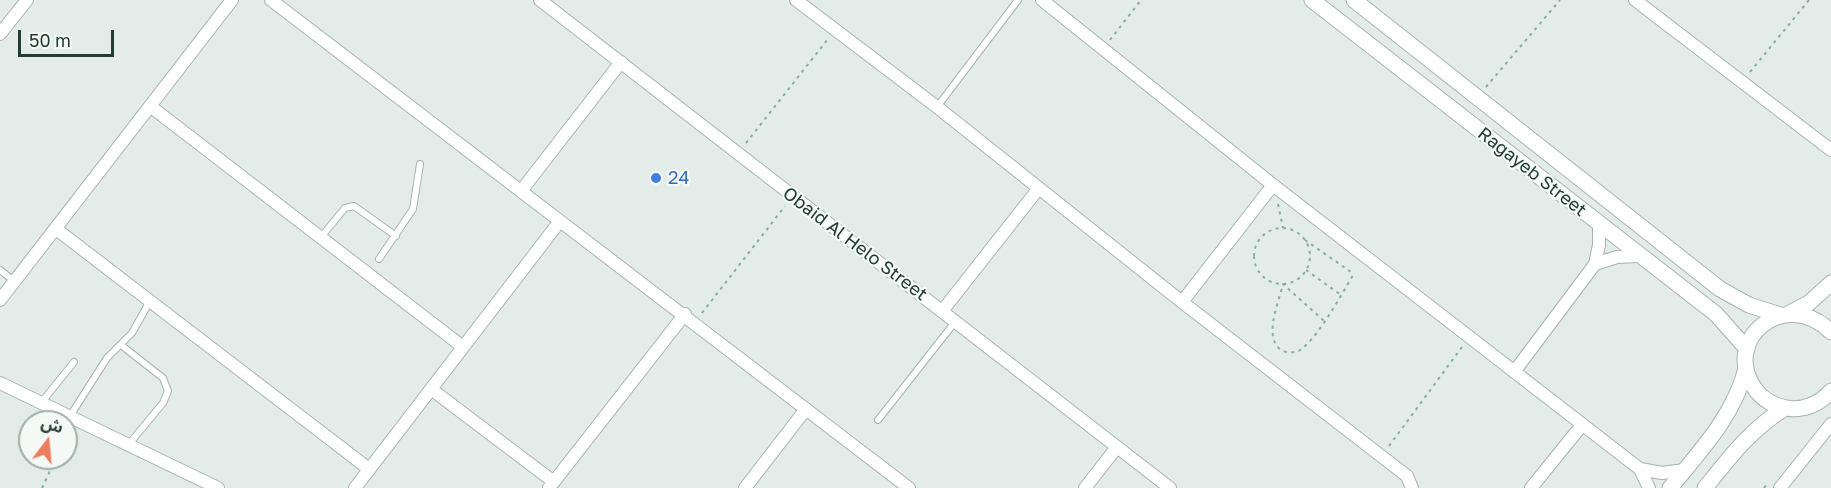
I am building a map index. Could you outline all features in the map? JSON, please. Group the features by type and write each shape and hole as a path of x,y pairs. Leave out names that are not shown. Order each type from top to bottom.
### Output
{"street":[{"path":"0,34 27,0"},
{"path":"0,300 232,0"},
{"path":"271,0 909,488"},
{"name":"Obaid Al Helo Street","path":"540,0 1170,488"},
{"path":"796,0 937,107 1182,302 1407,476 1412,488"},
{"path":"1042,0 1273,184 1640,469 1662,473 1685,470"},
{"name":"Ragayeb Street","path":"1312,0 1716,315 1747,349"},
{"name":"Ragayeb Street","path":"1354,0 1720,289 1749,305 1784,315 1800,314 1812,318 1831,332"},
{"path":"1635,0 1831,150"},
{"path":"521,191 621,62"},
{"path":"150,106 463,347"},
{"path":"1182,302 1273,184"},
{"path":"943,310 1039,188"},
{"path":"355,488 560,221"},
{"path":"1514,372 1595,264 1599,245 1599,224"},
{"path":"56,229 369,470"},
{"path":"1595,264 1617,257 1639,256"},
{"path":"1670,488 1730,411 1740,391 1746,369 1747,349 1759,328 1809,303 1831,283"},
{"path":"430,389 552,485 689,318"},
{"path":"1746,369 1759,395 1785,408 1808,407 1831,391"},
{"path":"0,383 57,410"},
{"path":"1705,488 1745,439 1770,417 1785,408"},
{"path":"746,488 806,409"},
{"path":"78,420 218,488"},
{"path":"1780,488 1831,424"},
{"path":"1531,488 1582,425"},
{"path":"1085,488 1117,447"},
{"path":"1386,460 1404,480 1407,488"},
{"path":"1640,469 1649,488"}],"lane":[{"path":"937,107 1018,0"},
{"path":"379,259 415,204 420,164"},
{"path":"321,238 349,206 358,209 396,236"},
{"path":"0,270 14,281"},
{"path":"74,410 107,358 132,333 150,301"},
{"path":"878,420 955,321"},
{"path":"121,345 163,378 168,391 163,403 129,444"},
{"path":"41,403 74,362"}],"path":[{"path":"1103,49 1141,0"},
{"path":"1477,97 1560,0"},
{"path":"1742,82 1809,0"},
{"path":"738,154 835,30"},
{"path":"689,318 793,197"},
{"path":"1283,284 1272,333 1273,340 1278,347 1293,352 1301,350 1324,321 1352,278 1351,272 1292,229 1283,228 1269,231 1258,241 1254,256 1258,270 1268,281 1283,284 1300,278 1306,270 1311,255 1305,240"},
{"path":"1306,270 1341,295"},
{"path":"1283,284 1324,321"},
{"path":"1386,460 1469,337"},
{"path":"42,488 50,470"}],"place":[{"name":"24","path":"656,178"}]}
